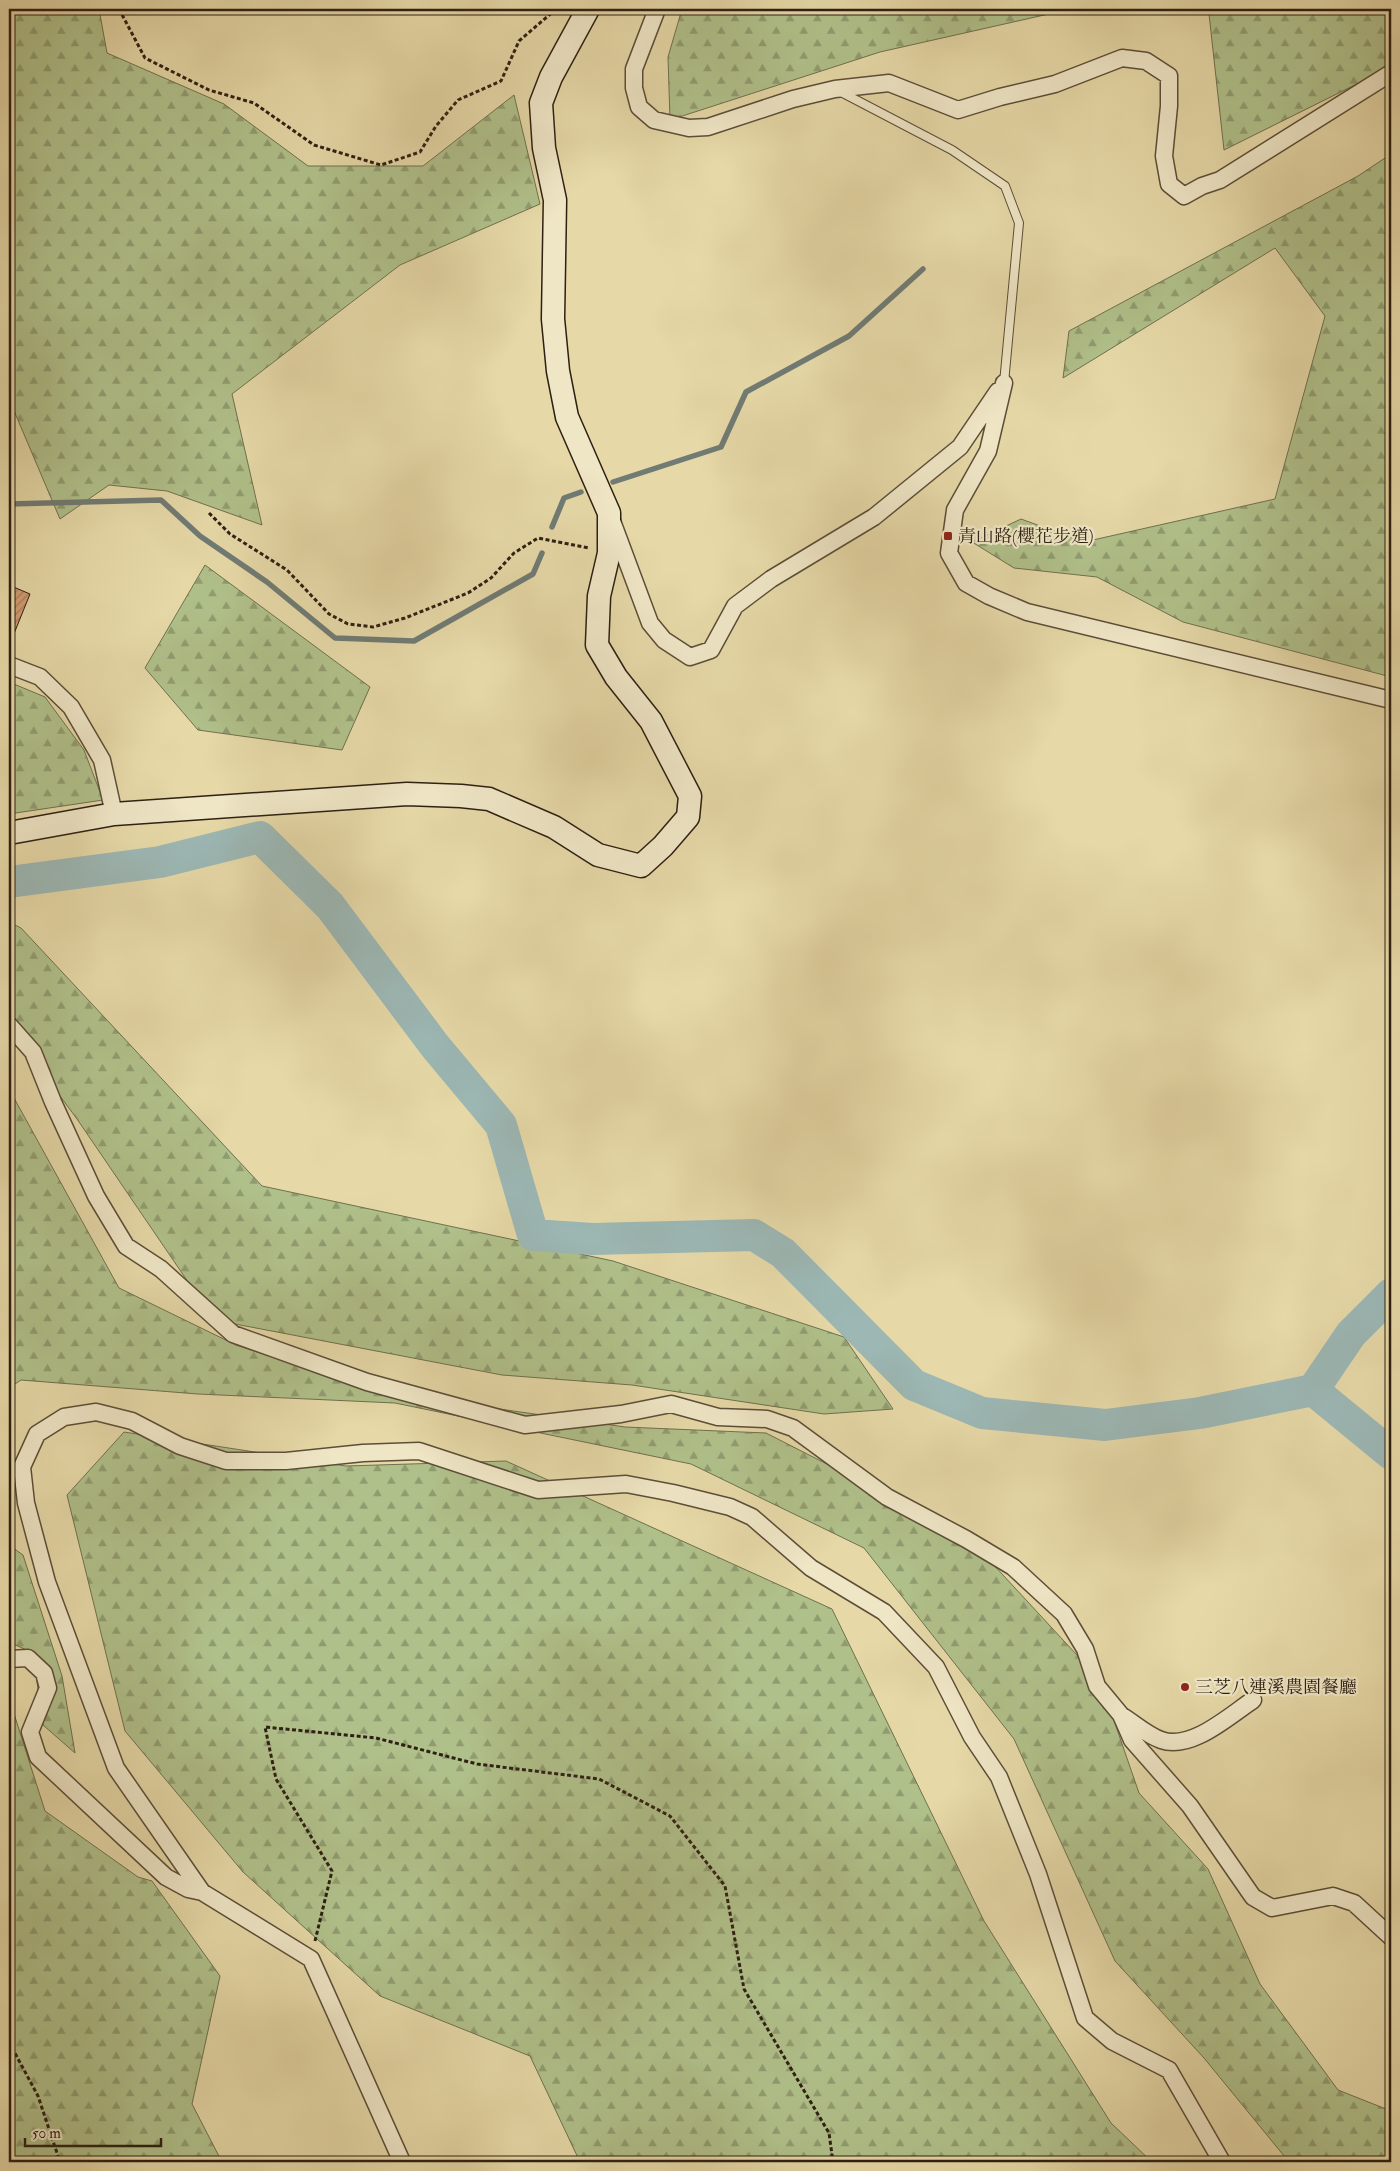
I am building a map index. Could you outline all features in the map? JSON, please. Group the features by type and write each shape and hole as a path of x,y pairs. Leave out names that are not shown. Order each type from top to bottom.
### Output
{"street":[{"path":"657,9 634,69 634,88 639,107 654,120 689,128 708,127 793,99 835,89 889,83 958,110 1000,97 1055,84 1122,58 1146,61 1169,76 1169,106 1164,156 1170,184 1184,196 1202,186 1220,180 1391,73"},
{"path":"586,12 551,77 542,103 544,148 555,200 553,319 558,371 567,417 609,513 650,624 664,640 690,657 710,650 735,606 771,579 874,517 960,447 1004,383"},
{"path":"1004,383 988,451 955,510 949,553 966,583 989,596 1027,612 1391,700"},
{"path":"9,833 114,814 398,795 461,796 489,799 554,827 598,855 641,866 663,846 688,818 690,796 651,721 616,677 597,645 599,596 609,553 609,513"},
{"path":"9,665 40,677 71,707 102,760 114,814"},
{"path":"9,1025 33,1052 53,1102 96,1196 126,1246 161,1269 233,1334 368,1382 526,1425 621,1414 671,1404 718,1417 767,1419 793,1428 887,1497 966,1539 1013,1567 1064,1614 1085,1649 1098,1686 1122,1715 1161,1740 1185,1742 1212,1728 1253,1700"},
{"path":"202,1892 116,1768 47,1582 26,1503 22,1467 37,1434 64,1418 96,1412 132,1421 180,1446 226,1462 286,1462 363,1453 419,1450 538,1490 626,1484 730,1507 752,1517 812,1568 884,1612 936,1667 972,1737 999,1777 1038,1874 1084,2018 1112,2042 1169,2070 1222,2162"},
{"path":"9,1659 28,1658 44,1673 48,1688 30,1732 38,1757 166,1877 188,1889 202,1892 311,1959 402,2162"},
{"path":"1122,1715 1132,1740 1190,1806 1253,1897 1272,1908 1333,1896 1354,1903 1391,1937"}],"lane":[{"path":"835,89 952,150 1005,186 1019,223 1004,383"}],"path":[{"path":"119,9 145,58 209,90 254,103 314,145 381,165 420,152 436,126 458,100 502,81 519,41 555,10 586,12"},
{"path":"209,513 230,534 287,570 329,614 348,624 373,627 405,618 468,592 491,578 514,553 538,538 572,543 609,553"},
{"path":"311,1959 332,1871 276,1779 265,1727 376,1738 477,1764 599,1779 670,1816 726,1886 744,1989 829,2133 833,2162"},
{"path":"9,2042 38,2096 60,2162"}],"green space":[{"path":"9,9 99,9 107,53 224,104 308,166 423,166 514,95 540,204 400,265 232,394 262,525 167,491 109,485 60,519 9,399"},
{"path":"682,9 1071,9 880,52 670,120 668,57"},
{"path":"1178,9 1391,9 1391,67 1224,150 1209,14"},
{"path":"1391,154 1391,677 1183,622 1097,577 1014,568 972,542 1021,519 1084,542 1275,499 1325,316 1275,248 1063,378 1069,331 1358,176"},
{"path":"205,565 370,687 342,750 198,730 145,668"},
{"path":"9,682 45,697 84,750 103,800 9,814"},
{"path":"9,922 21,928 262,1186 613,1261 844,1337 893,1409 824,1414 632,1385 502,1375 214,1320 77,1119 9,1027"},
{"path":"9,1089 119,1288 236,1345 374,1391 625,1427 766,1433 966,1535 1100,1680 1139,1793 1208,1869 1260,1984 1338,2090 1391,2111 1391,2162 1289,2162 1204,2058 1115,1961 1014,1739 864,1548 691,1464 395,1403 198,1394 21,1380 9,1388"},
{"path":"124,1432 346,1466 506,1461 832,1609 984,1921 1111,2123 1152,2162 580,2162 530,2056 380,1996 243,1872 125,1731 67,1495"},
{"path":"9,1545 23,1555 62,1676 75,1753 43,1725 33,1653 9,1642"},
{"path":"9,1698 45,1811 138,1877 152,1881 220,1976 192,2104 222,2162 9,2162"}],"building":[{"path":"9,585 30,594 9,646"}],"waterway":[{"path":"613,482 721,447 746,392 849,336 923,269"},
{"path":"552,527 564,498 581,492"},
{"path":"9,504 161,500 200,536 267,582 335,638 414,641 533,574 542,553"},
{"path":"9,882 160,862 260,837 330,906 435,1046 501,1125 533,1235 592,1239 754,1235 783,1253 914,1385 982,1413 1105,1425 1200,1413 1313,1390 1351,1334 1391,1294"},
{"path":"1313,1390 1391,1454"}],"place":[{"name":"青山路(櫻花步道)","path":"948,536"},
{"name":"三芝八連溪農園餐廳","path":"1185,1687"}]}
